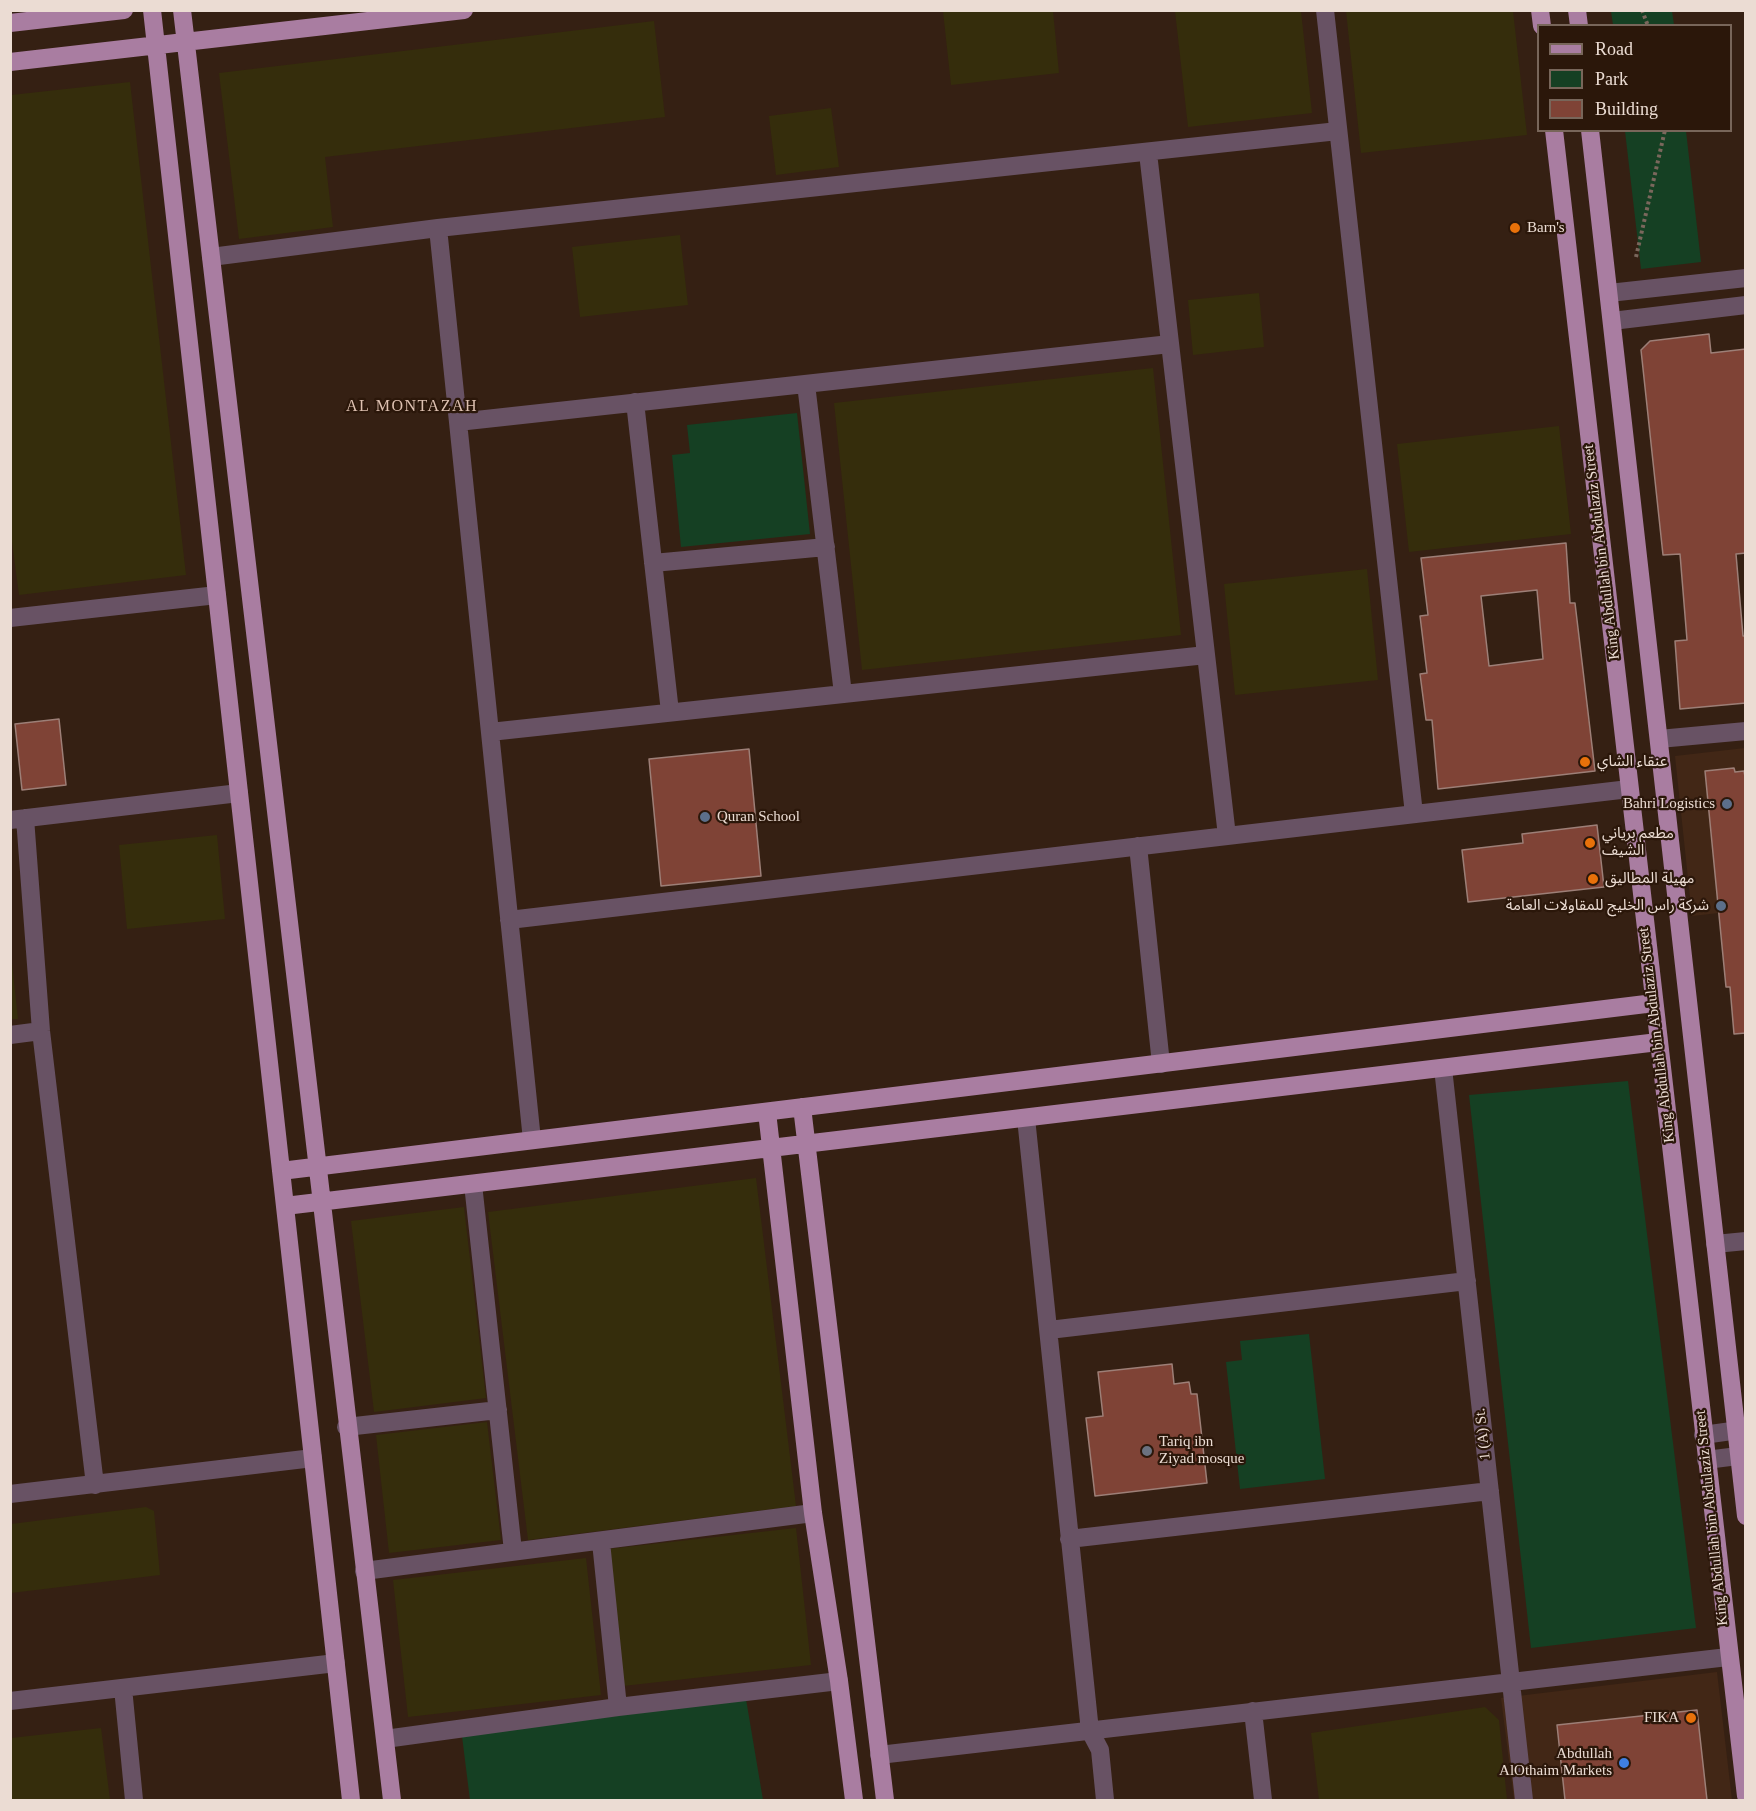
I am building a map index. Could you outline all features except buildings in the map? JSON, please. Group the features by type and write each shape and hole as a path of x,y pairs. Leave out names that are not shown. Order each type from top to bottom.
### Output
{"main road":[{"path":"10,23 124,10"},
{"path":"152,10 351,1800"},
{"path":"182,10 346,1427 392,1800"},
{"path":"10,62 464,10"},
{"name":"King Abdullah bin Abdulaziz Street","path":"1554,132 1728,1657 1746,1796"},
{"path":"1590,132 1715,1244 1741,1430 1746,1516"},
{"path":"281,1171 1654,1004"},
{"path":"285,1206 1658,1042"},
{"path":"802,1107 885,1800"},
{"path":"767,1112 813,1513 840,1681 854,1800"}],"street":[{"path":"1324,10 1414,814"},
{"path":"211,257 438,228 1338,131"},
{"path":"1148,153 1227,836"},
{"path":"438,228 532,1140"},
{"path":"1609,294 1746,278"},
{"path":"1612,321 1746,305"},
{"path":"458,422 1170,344"},
{"path":"806,384 843,694"},
{"path":"635,402 670,712"},
{"path":"654,563 826,547"},
{"path":"10,618 217,595"},
{"path":"490,732 1206,655"},
{"path":"1659,739 1746,730"},
{"path":"509,920 1629,789"},
{"path":"95,1485 18,819 239,793"},
{"path":"1138,846 1161,1064"},
{"path":"10,1035 41,1031"},
{"name":"1 (A) St.","path":"1443,1068 1524,1800"},
{"path":"1026,1118 1090,1731 1100,1750 1105,1800"},
{"path":"473,1184 513,1551"},
{"path":"1715,1244 1746,1241"},
{"path":"1049,1330 1467,1281"},
{"path":"346,1427 498,1410"},
{"path":"1703,1435 1741,1430"},
{"path":"1706,1460 1742,1455"},
{"path":"10,1494 313,1458"},
{"path":"1069,1539 1490,1491"},
{"path":"364,1571 813,1513"},
{"path":"601,1542 618,1707"},
{"path":"879,1755 1728,1657"},
{"path":"10,1701 336,1663"},
{"path":"386,1739 618,1707 840,1681"},
{"path":"123,1688 134,1800"},
{"path":"1253,1711 1263,1800"}],"path":[{"path":"1636,257 1665,132"}],"shaded area":[{"path":"1745,748 1745,910 1692,916 1675,756"},
{"path":"1717,1672 1732,1800 1514,1800 1501,1698"}],"green space":[{"path":"1611,11 1672,11 1674,24 1613,24"},
{"path":"1625,132 1686,132 1701,262 1641,269"},
{"path":"797,413 810,534 681,547 672,455 690,453 687,425"},
{"path":"1628,1081 1696,1628 1531,1648 1469,1095"},
{"path":"1309,1334 1325,1479 1240,1489 1226,1362 1242,1360 1240,1341"},
{"path":"746,1699 763,1800 470,1800 462,1736"}],"sand":[{"path":"943,11 1053,11 1059,73 951,85"},
{"path":"1175,11 1301,11 1312,113 1188,127"},
{"path":"1346,11 1513,11 1527,135 1361,153"},
{"path":"654,21 665,117 325,157 333,227 239,239 219,73"},
{"path":"130,82 186,575 19,595 10,527 11,95"},
{"path":"831,108 839,167 776,175 769,116"},
{"path":"680,235 688,305 580,317 572,247"},
{"path":"1259,293 1264,347 1193,355 1188,300"},
{"path":"1153,368 1181,635 862,670 834,403"},
{"path":"1559,426 1571,534 1409,552 1397,444"},
{"path":"1367,569 1378,680 1235,695 1224,584"},
{"path":"217,835 225,919 127,929 119,845"},
{"path":"10,944 18,1019 10,1019"},
{"path":"756,1178 796,1506 528,1540 488,1212"},
{"path":"464,1207 486,1398 374,1412 351,1221"},
{"path":"487,1422 501,1540 389,1553 376,1435"},
{"path":"146,1507 154,1511 160,1575 11,1593 11,1524"},
{"path":"796,1528 811,1665 623,1686 608,1549"},
{"path":"586,1558 601,1695 408,1717 393,1580"},
{"path":"1485,1707 1499,1720 1507,1800 1319,1800 1311,1733"},
{"path":"101,1728 110,1800 11,1800 11,1738"}],"place":[{"name":"Barn's","path":"1515,228"},
{"name":"عنقاء الشاي","path":"1585,762"},
{"name":"Bahri Logistics","path":"1727,804"},
{"name":"Quran School","path":"705,817"},
{"name":"مطعم برياني الشيف","path":"1590,843"},
{"name":"مهيلة المطاليق","path":"1593,879"},
{"name":"شركة راس الخليج للمقاولات العامة","path":"1721,906"},
{"name":"Tariq ibn Ziyad mosque","path":"1147,1451"},
{"name":"FIKA","path":"1691,1718"},
{"name":"Abdullah AlOthaim Markets","path":"1624,1763"}],"district":[{"name":"AL MONTAZAH","path":"412,407"}]}
